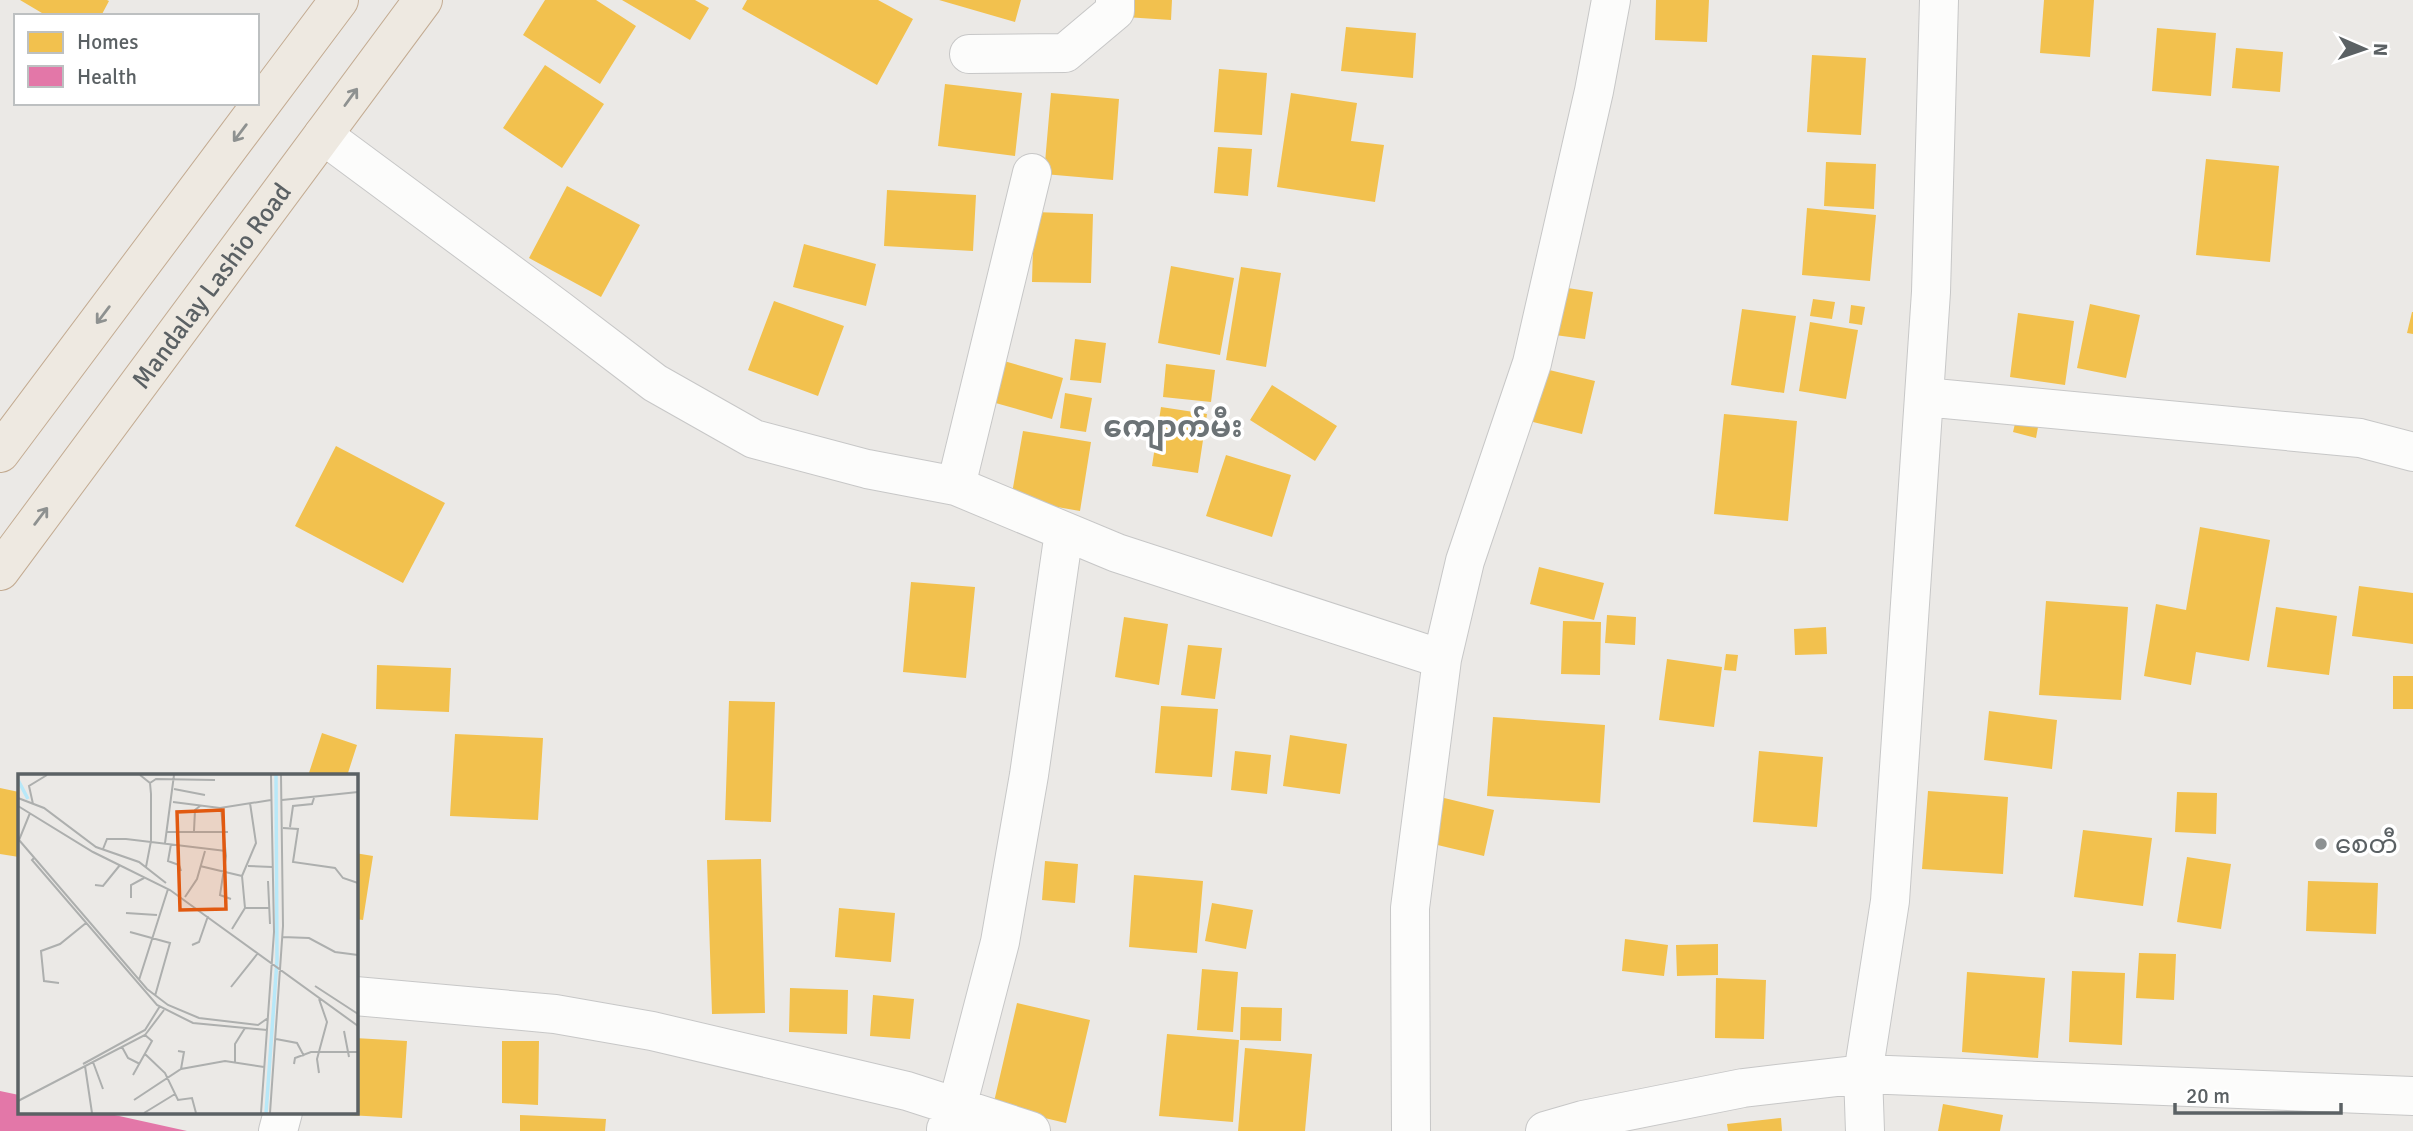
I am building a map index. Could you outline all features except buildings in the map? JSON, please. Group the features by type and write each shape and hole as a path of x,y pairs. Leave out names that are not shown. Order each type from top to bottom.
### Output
{"highway":[{"path":"0,453 339,0"},
{"name":"Mandalay Lashio Road","path":"0,571 423,0"}],"street":[{"path":"969,54 1065,53 1115,11 1115,0"},
{"path":"1411,1131 1410,908 1441,659 1465,561 1532,363 1594,91 1611,0"},
{"path":"1865,1131 1863,1074 1889,901 1931,292 1939,0"},
{"path":"323,135 654,383 754,439 867,469 956,486 1117,554 1441,659"},
{"path":"956,486 1032,173"},
{"path":"1924,397 2360,438 2413,452"},
{"path":"951,1119 1000,942 1029,775 1064,532"},
{"path":"357,996 555,1014 652,1031 907,1091 951,1119 1031,1131"},
{"path":"1545,1131 1583,1120 1743,1088 1863,1074 2413,1096"},
{"path":"278,1131 282,1114"}],"place":[{"name":"စေတီ","path":"2321,844"}],"district":[{"name":"ကျောက်မီး","path":"1173,427"}]}
